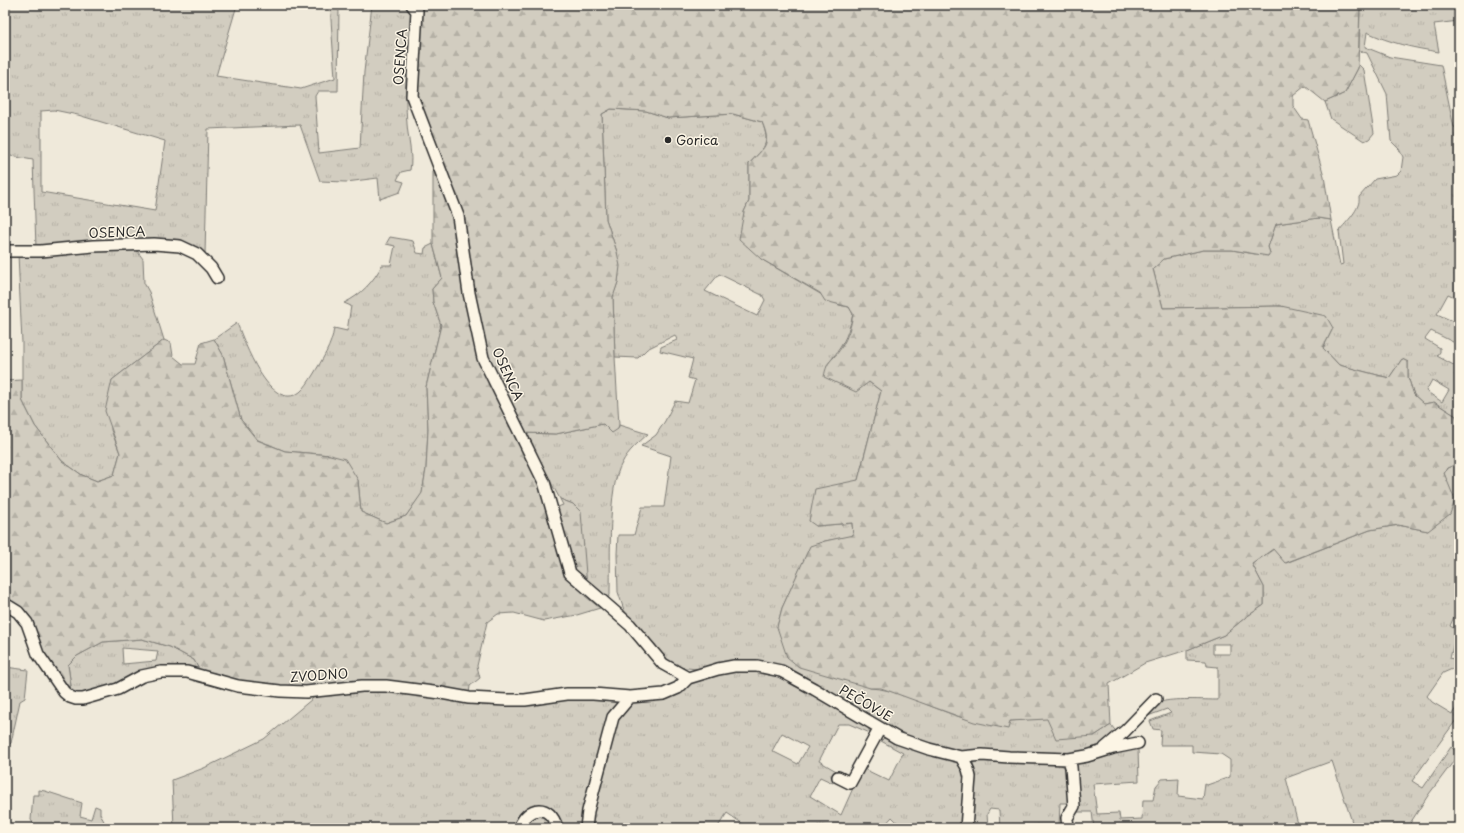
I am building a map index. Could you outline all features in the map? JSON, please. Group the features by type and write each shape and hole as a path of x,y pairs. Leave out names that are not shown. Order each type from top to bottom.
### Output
{"street":[{"name":"OSENCA","path":"412,5 417,11 412,96 458,216 469,293 483,358 544,482 570,574 630,625 663,664 688,678"},
{"name":"OSENCA","path":"5,251 41,251 93,246 154,244 180,246 197,254 211,268 217,278"},
{"name":"ZVODNO","path":"5,604 18,612 27,623 38,654 64,692 70,697 76,699 95,696 118,689 142,676 161,672 187,672 238,686 280,691 306,692 362,686 386,686 470,698 507,700 525,700 567,694 593,694 630,697 664,694 678,688 688,678"},
{"name":"PEČOVJE","path":"688,678 734,666 757,666 781,672 814,689 897,738 961,757"},
{"path":"586,828 588,812 613,716 630,697"},
{"path":"1102,751 1125,731 1156,699"},
{"path":"838,777 850,782 880,728"},
{"path":"966,828 970,777 968,769 961,757 982,755 1069,759 1138,743"},
{"path":"1068,828 1067,818 1074,806 1069,759"},
{"path":"519,828 522,821 531,812 541,809 550,815 557,828"}],"green space":[{"path":"5,5 237,5 216,76 301,89 335,78 330,5 339,5 338,91 318,91 315,96 319,153 360,148 364,72 372,5 407,5 410,11 413,28 406,80 406,93 411,164 410,170 401,172 397,180 404,182 400,192 380,199 378,178 346,182 320,181 300,125 208,129 205,255 188,244 36,248 33,160 5,155","holes":["54,110 78,115 165,141 155,211 41,192 41,111"]},
{"path":"421,5 1360,5 1358,68 1345,93 1325,102 1305,86 1293,96 1293,106 1302,119 1308,120 1324,176 1331,220 1319,218 1276,224 1268,247 1270,253 1268,256 1232,250 1203,250 1164,259 1153,269 1163,308 1281,306 1326,316 1333,328 1323,348 1339,365 1389,378 1402,359 1408,362 1408,377 1414,395 1424,404 1434,402 1456,416 1459,428 1459,463 1447,468 1444,473 1455,500 1450,514 1428,531 1398,525 1370,530 1285,563 1273,549 1252,564 1264,587 1264,605 1224,635 1187,650 1145,663 1109,684 1111,725 1094,736 1056,739 1047,719 1010,721 1008,729 974,722 881,688 870,688 799,667 787,657 777,627 782,608 810,546 853,535 852,523 816,526 809,521 815,489 858,480 881,391 869,382 856,392 824,377 829,363 846,340 853,314 849,307 825,301 820,293 761,259 739,239 744,212 749,201 749,164 765,146 766,141 765,130 762,122 733,114 668,118 646,111 611,109 602,114 606,219 620,266 618,282 613,297 618,429 612,433 603,424 556,434 524,433 555,508 563,505 560,499 573,504 581,512 587,587 585,596 600,608 577,615 544,621 514,613 498,614 487,622 477,666 480,678 470,686 469,694 389,683 284,689 201,673 194,660 170,647 142,639 103,642 77,656 68,665 71,686 66,688 40,653 31,618 21,607 5,597 5,381 22,380 22,400 35,426 62,461 82,475 97,481 114,475 120,453 105,411 112,380 164,340 171,343 173,356 183,364 195,364 201,343 214,339 223,355 241,420 257,440 285,451 330,455 345,459 358,480 361,512 386,523 406,516 422,493 426,469 428,429 426,387 441,325 433,302 432,289 442,278 433,244 433,162 417,106 417,63"},
{"path":"1360,5 1426,5 1427,7 1459,5 1459,21 1434,24 1439,52 1402,45 1367,32 1365,47 1390,57 1441,65 1454,127 1459,128 1459,299 1448,294 1437,314 1459,324 1459,345 1431,331 1425,339 1440,348 1440,352 1437,356 1459,368 1459,395 1456,404 1459,406 1459,428 1456,416 1434,402 1424,404 1414,395 1408,377 1408,362 1402,359 1389,378 1339,365 1323,348 1333,328 1281,306 1163,308 1153,269 1164,259 1203,250 1232,250 1255,254 1270,253 1268,247 1276,224 1319,218 1331,220 1340,265 1343,264 1339,231 1358,206 1359,197 1375,179 1397,175 1401,171 1403,157 1399,149 1391,141 1387,94 1367,53 1359,51","holes":["1432,380 1449,390 1442,402 1426,391"]},
{"path":"1358,64 1364,70 1374,133 1369,139 1364,141 1331,119 1325,102 1345,93 1358,68"},
{"path":"611,109 646,111 668,118 733,114 762,122 765,130 766,141 762,149 749,164 749,201 744,212 761,259 839,305 849,307 853,314 846,336 840,348 826,366 869,382 881,391 858,480 816,526 852,523 853,536 825,541 810,547 782,608 777,627 870,688 899,694 961,717 1008,728 1010,721 1047,718 1094,736 1111,725 1118,734 1102,747 1072,756 962,752 897,734 773,666 697,669 677,667 662,659 651,647 624,610 618,592 618,535 634,535 642,507 664,507 671,456 641,446 656,435 675,401 688,403 695,380 688,378 693,359 660,351 661,347 677,340 675,335 647,349 638,358 615,357 613,296 618,282 617,252 606,219 602,114","holes":["719,274 762,295 765,300 757,316 705,291"]},
{"path":"390,237 413,241 417,253 424,254 425,248 433,244 442,278 432,289 433,302 441,325 426,387 428,429 426,469 422,494 406,516 386,523 361,512 358,480 330,455 285,451 258,440 241,420 223,355 214,339 237,323 252,359 269,385 278,393 289,396 300,392 323,358 329,346 334,328 347,331 351,306 344,303 356,296 366,287 375,277 382,265 391,265 395,246 386,244"},
{"path":"135,248 143,259 144,283 149,292 164,340 112,380 111,430 120,453 114,475 97,481 82,475 62,461 35,426 22,400 22,343 18,254"},
{"path":"603,424 618,429 619,425 648,434 627,455 617,474 612,506 610,595 607,599 587,587 573,504 560,499 524,433 556,434"},
{"path":"1459,463 1459,605 1450,626 1457,630 1450,658 1459,661 1459,666 1443,673 1427,696 1432,702 1452,714 1459,704 1459,716 1412,781 1423,788 1451,747 1459,754 1429,794 1407,828 1354,828 1332,761 1286,778 1299,828 1094,828 1092,812 1077,812 1074,763 1115,751 1138,749 1139,781 1093,784 1097,814 1119,813 1120,820 1142,819 1143,800 1153,800 1156,786 1162,779 1179,778 1178,796 1203,799 1205,784 1207,785 1230,777 1230,760 1221,754 1192,752 1192,745 1160,745 1161,730 1153,729 1150,721 1171,713 1167,709 1145,717 1156,705 1161,702 1180,700 1218,700 1218,667 1207,666 1206,661 1187,660 1187,650 1224,635 1264,605 1264,587 1252,564 1274,549 1286,563 1370,530 1398,525 1428,531 1447,482 1444,474 1447,468","holes":["1213,644 1230,644 1230,654 1213,654"]},
{"path":"142,639 170,647 194,660 201,673 185,670 81,696 66,688 71,686 68,665 77,656 103,642","holes":["122,648 158,651 156,661 123,664"]},
{"path":"5,667 28,670 25,698 20,701 11,743 5,748"},
{"path":"753,669 783,677 868,727 870,733 849,724 838,724 819,761 838,772 833,783 820,777 810,796 841,815 862,768 889,781 903,753 881,741 884,738 955,759 967,777 962,828 903,828 892,817 882,828 749,828 727,813 717,828 589,828 617,715 629,702 680,691 696,680 719,672","holes":["782,733 808,747 798,764 772,751"]},
{"path":"382,688 460,699 571,697 624,700 582,828 559,828 549,808 517,828 174,828 172,780 204,768 264,739 318,694"},
{"path":"981,757 1058,763 1063,766 1067,770 1071,785 1071,803 1060,803 1059,825 1065,828 1000,828 999,810 990,809 987,814 988,828 970,828 976,780 973,762"},
{"path":"39,790 82,803 80,816 91,819 95,806 100,808 100,814 106,825 115,828 36,828 31,820 33,795 39,795"},
{"path":"539,814 546,816 553,828 523,828 531,816"}],"place":[{"name":"Gorica","path":"668,140"}]}
